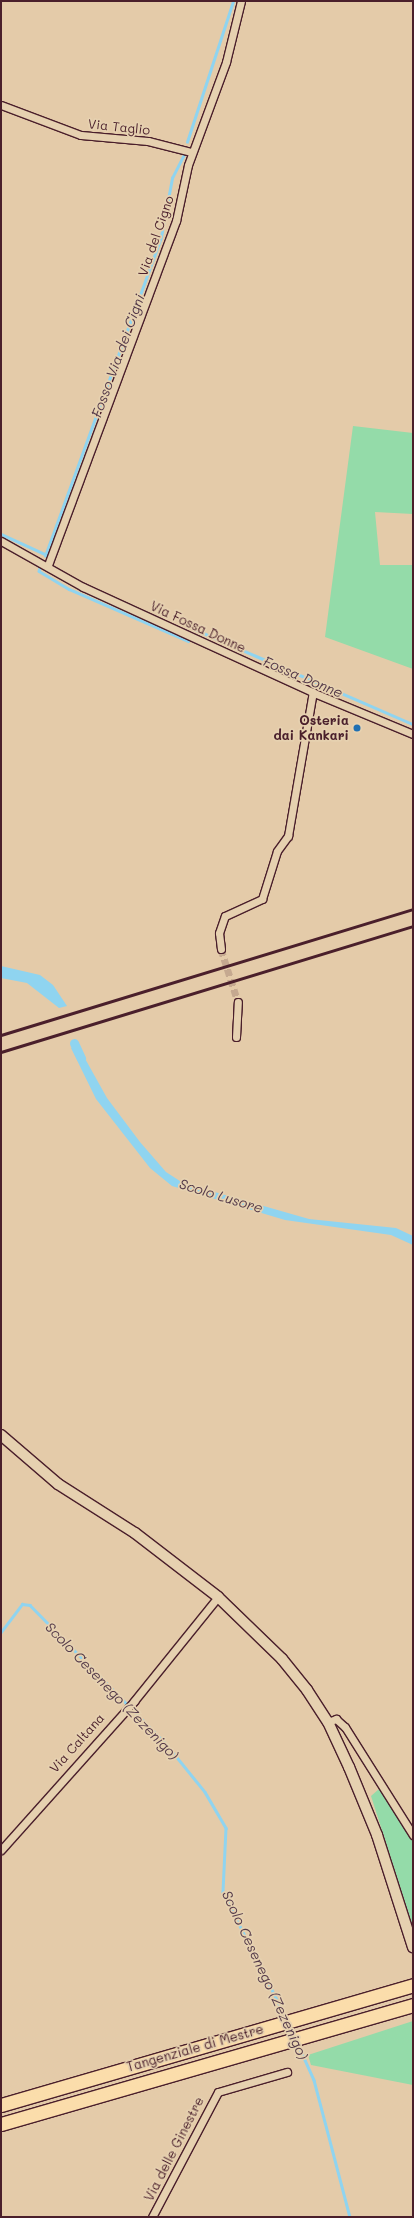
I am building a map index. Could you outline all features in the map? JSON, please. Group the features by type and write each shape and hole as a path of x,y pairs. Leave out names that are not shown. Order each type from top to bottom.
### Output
{"highway":[{"name":"Tangenziale di Mestre","path":"1,2105 413,1985"},
{"name":"Tangenziale di Mestre","path":"1,2124 413,2005"}],"main road":[{"path":"1,1435 58,1484 135,1533 218,1597 282,1659 328,1722 378,1835 413,1947"}],"street":[{"name":"Via del Cigno","path":"48,565 176,221 191,152 226,62 241,1"},
{"name":"Via Taglio","path":"1,105 80,135 148,141 191,152"},
{"name":"Via Fossa Donne","path":"1,541 48,565 83,587 313,692 413,734"},
{"path":"221,950 219,933 225,916 262,899 276,851 288,836 313,692"},
{"path":"236,1037 238,1002"},
{"name":"Via Caltana","path":"1,1850 134,1701 218,1597"},
{"path":"328,1722 336,1719 346,1728 413,1835"},
{"name":"Via delle Ginestre","path":"152,2217 218,2092 286,2072"}],"green space":[{"path":"353,426 413,433 413,514 375,512 380,565 413,565 413,669 325,637"},
{"path":"379,1789 413,1839 413,1927 371,1796"},
{"path":"413,2021 413,2085 311,2065 308,2055"}],"water":[{"path":"1,966 40,975 53,985 67,1006 59,1008 27,983 1,978"},
{"path":"78,1046 107,1098 140,1142 166,1172 183,1183 309,1219 396,1228 413,1236 413,1245 391,1235 285,1220 172,1186 150,1168 96,1099 71,1048"}],"waterway":[{"name":"Fosso Via dei Cigni","path":"187,142 233,1"},
{"name":"Fosso Via dei Cigni","path":"45,556 161,237 172,178 183,156"},
{"path":"1,534 47,555"},
{"name":"Fosso Via dei Cigni","path":"41,565 39,571 69,589 188,641"},
{"name":"Fossa Donne","path":"194,629 413,724"},
{"name":"Scolo Lusore","path":"74,1043 81,1058"},
{"name":"Scolo Cesenego (Zezenigo)","path":"1,1632 22,1604 30,1605 167,1745 205,1792 226,1828 223,1892 286,2018"},
{"name":"Scolo Cesenego (Zezenigo)","path":"290,2026 294,2036"},
{"name":"Scolo Cesenego (Zezenigo)","path":"297,2042 314,2080 350,2217"}],"tunnel":[{"path":"221,949 238,1002"}],"railway":[{"path":"1,1035 413,909"},
{"path":"1,1052 413,926"}],"place":[{"name":"Osteria dai Kankari","path":"357,728"}]}
